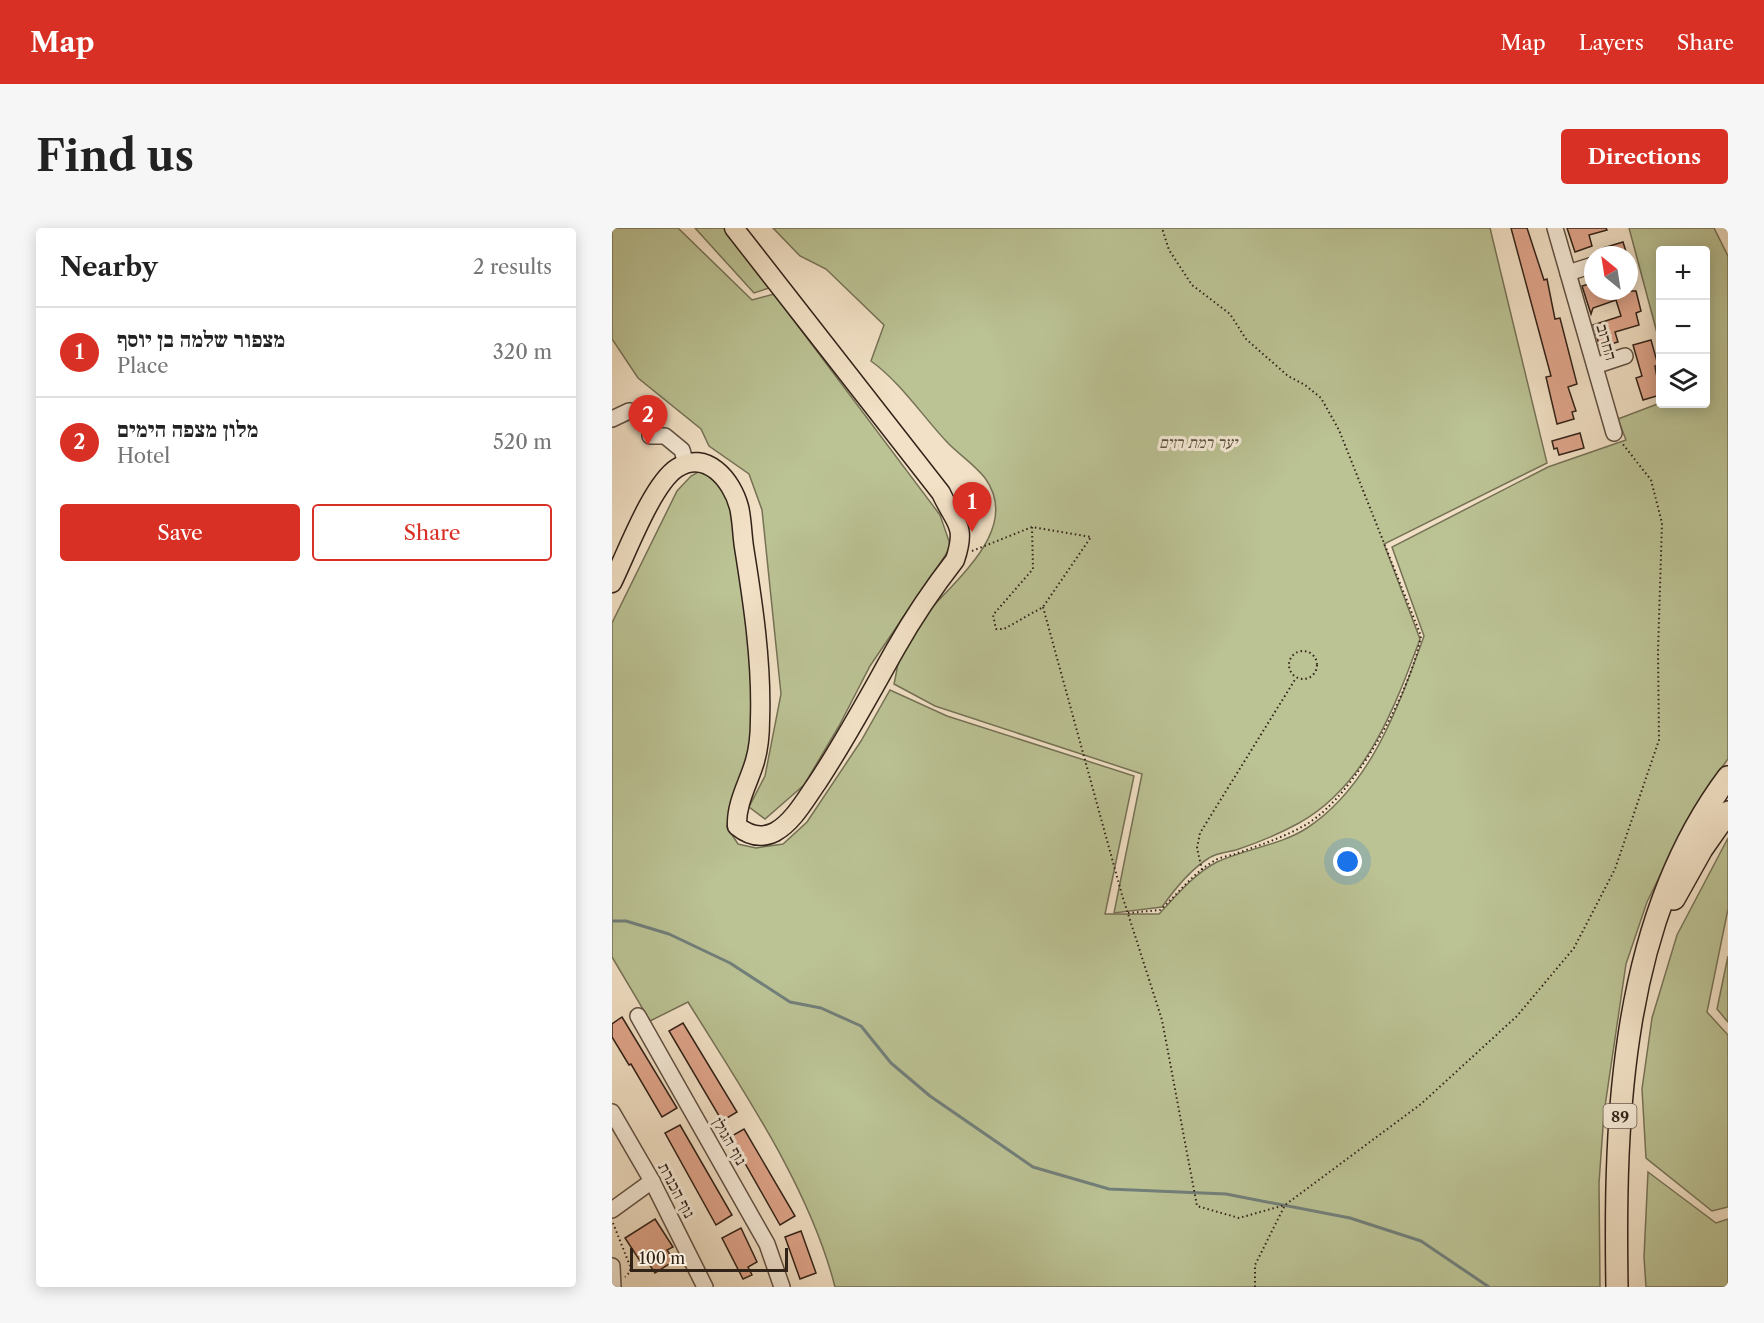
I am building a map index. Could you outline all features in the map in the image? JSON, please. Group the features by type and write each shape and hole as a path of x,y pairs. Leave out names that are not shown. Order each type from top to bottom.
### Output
{"highway":[{"name":"89","path":"1617,1287 1615,1183 1636,993 1671,876 1687,841 1709,803 1728,777"},
{"name":"89","path":"1648,947 1702,849 1728,812"}],"main road":[{"path":"612,583 653,498 669,475 686,464 700,462 718,471 729,485 739,507 750,578 760,691 758,745 737,814 737,826 747,835 763,836 776,832 798,811 859,717 897,646 954,560 961,533 959,523 941,493 734,228"}],"street":[{"name":"החרוב","path":"1555,228 1614,432"},
{"path":"1568,273 1584,268"},
{"path":"1595,366 1625,356"},
{"path":"612,419 629,411 643,413 650,423 650,436 665,436 682,450 686,464"},
{"name":"נוף הגולן","path":"638,1016 767,1244 782,1287"},
{"name":"נוף הכנרת","path":"612,1112 652,1181 705,1287"},
{"path":"612,1210 652,1181"}],"path":[{"path":"1128,913 1160,910 1215,860 1264,843 1308,823 1349,787 1392,713 1421,636 1339,430 1321,398 1305,385 1288,376 1246,339 1230,314 1192,285 1169,250 1162,228"},
{"path":"1043,607 1128,913 1162,1020 1197,1206 1239,1218 1284,1205 1421,1104 1517,1016 1574,948 1615,869 1659,740 1658,651 1662,523 1651,480 1614,432"},
{"path":"954,560 1032,526 1091,537 1043,607 1004,629 996,629 993,615 1033,569 1032,526"},
{"path":"1309,652 1317,664 1315,673 1308,679 1296,678 1289,669 1289,660 1296,653 1309,652"},
{"path":"1202,870 1197,848 1200,833 1296,678"},
{"path":"1256,1287 1255,1265 1284,1205"},
{"path":"612,1220 630,1266 628,1276 613,1278"}],"green space":[{"path":"612,228 678,228 752,300 774,294 940,515 951,547 870,666 839,726 804,785 765,819 749,807 765,776 781,694 762,510 749,474 709,446 701,429 638,378 612,339"},
{"path":"695,228 731,228 772,287 754,293"},
{"name":"יער רמת רזים","path":"773,228 1490,228 1547,463 1384,544 1420,639 1400,691 1375,743 1343,788 1299,823 1276,835 1209,858 1189,874 1162,907 1114,913 1142,774 935,706 894,684 903,645 915,627 970,566 985,545 994,523 995,501 981,473 946,441 901,388 871,361 884,325 826,269 800,256"},
{"path":"1629,228 1714,228 1728,256 1728,759 1711,782 1678,839 1647,902 1626,964 1604,1113 1599,1183 1600,1287 835,1287 824,1250 792,1176 752,1104 688,1002 650,1021 612,957 612,623 677,491 691,476 700,471 715,475 734,513 756,710 753,743 730,807 727,827 738,844 756,848 783,844 807,822 861,741 890,690 947,716 1134,776 1105,914 1159,914 1186,885 1217,862 1286,839 1307,828 1329,811 1366,767 1393,716 1424,636 1392,547 1548,467 1626,440 1618,419 1656,405 1656,408 1710,408 1710,246 1656,246 1656,329 1638,262 1638,246 1634,246"},
{"path":"1728,838 1728,909 1707,1012 1728,1035 1728,1207 1712,1211 1646,1158 1642,1089 1652,1018 1677,935"},
{"path":"1728,956 1728,1022 1717,1009"},
{"path":"1648,1172 1716,1223 1728,1219 1728,1287 1646,1287 1644,1257"}],"building":[{"path":"1511,228 1527,228 1544,280 1547,279 1555,319 1560,318 1577,384 1568,387 1576,411 1572,412 1574,419 1557,424 1546,377 1551,376"},
{"path":"1567,228 1606,228 1607,230 1589,235 1592,246 1584,246 1584,249 1575,252"},
{"path":"1623,242 1624,246 1610,246"},
{"path":"1638,299 1641,311 1636,313 1639,325 1615,332 1618,342 1600,347 1593,325 1621,316 1616,300"},
{"path":"1586,300 1616,300 1593,308 1591,314"},
{"path":"1651,340 1656,358 1656,396 1643,400 1636,378 1642,376 1633,345"},
{"path":"1580,433 1584,448 1559,455 1557,448 1554,449 1552,441"},
{"path":"622,1017 677,1108 662,1117 631,1064 629,1065 612,1037 612,1024"},
{"path":"683,1023 737,1112 722,1121 669,1031"},
{"path":"680,1125 732,1215 716,1225 665,1133"},
{"path":"744,1129 795,1216 780,1225 730,1137"},
{"path":"655,1219 673,1247 667,1250 674,1261 655,1273 647,1261 642,1264 625,1238"},
{"path":"741,1228 757,1262 748,1267 752,1275 743,1279 722,1238"},
{"path":"801,1231 816,1273 800,1279 785,1237"}],"waterway":[{"path":"612,921 626,921 669,934 730,963 790,1002 821,1008 861,1026 891,1063 930,1096 1033,1167 1109,1189 1226,1194 1350,1218 1421,1241 1489,1287"}],"place":[{"name":"מלון מצפה הימים","path":"648,445"},
{"name":"מצפור שלמה בן יוסף","path":"972,532"}]}
